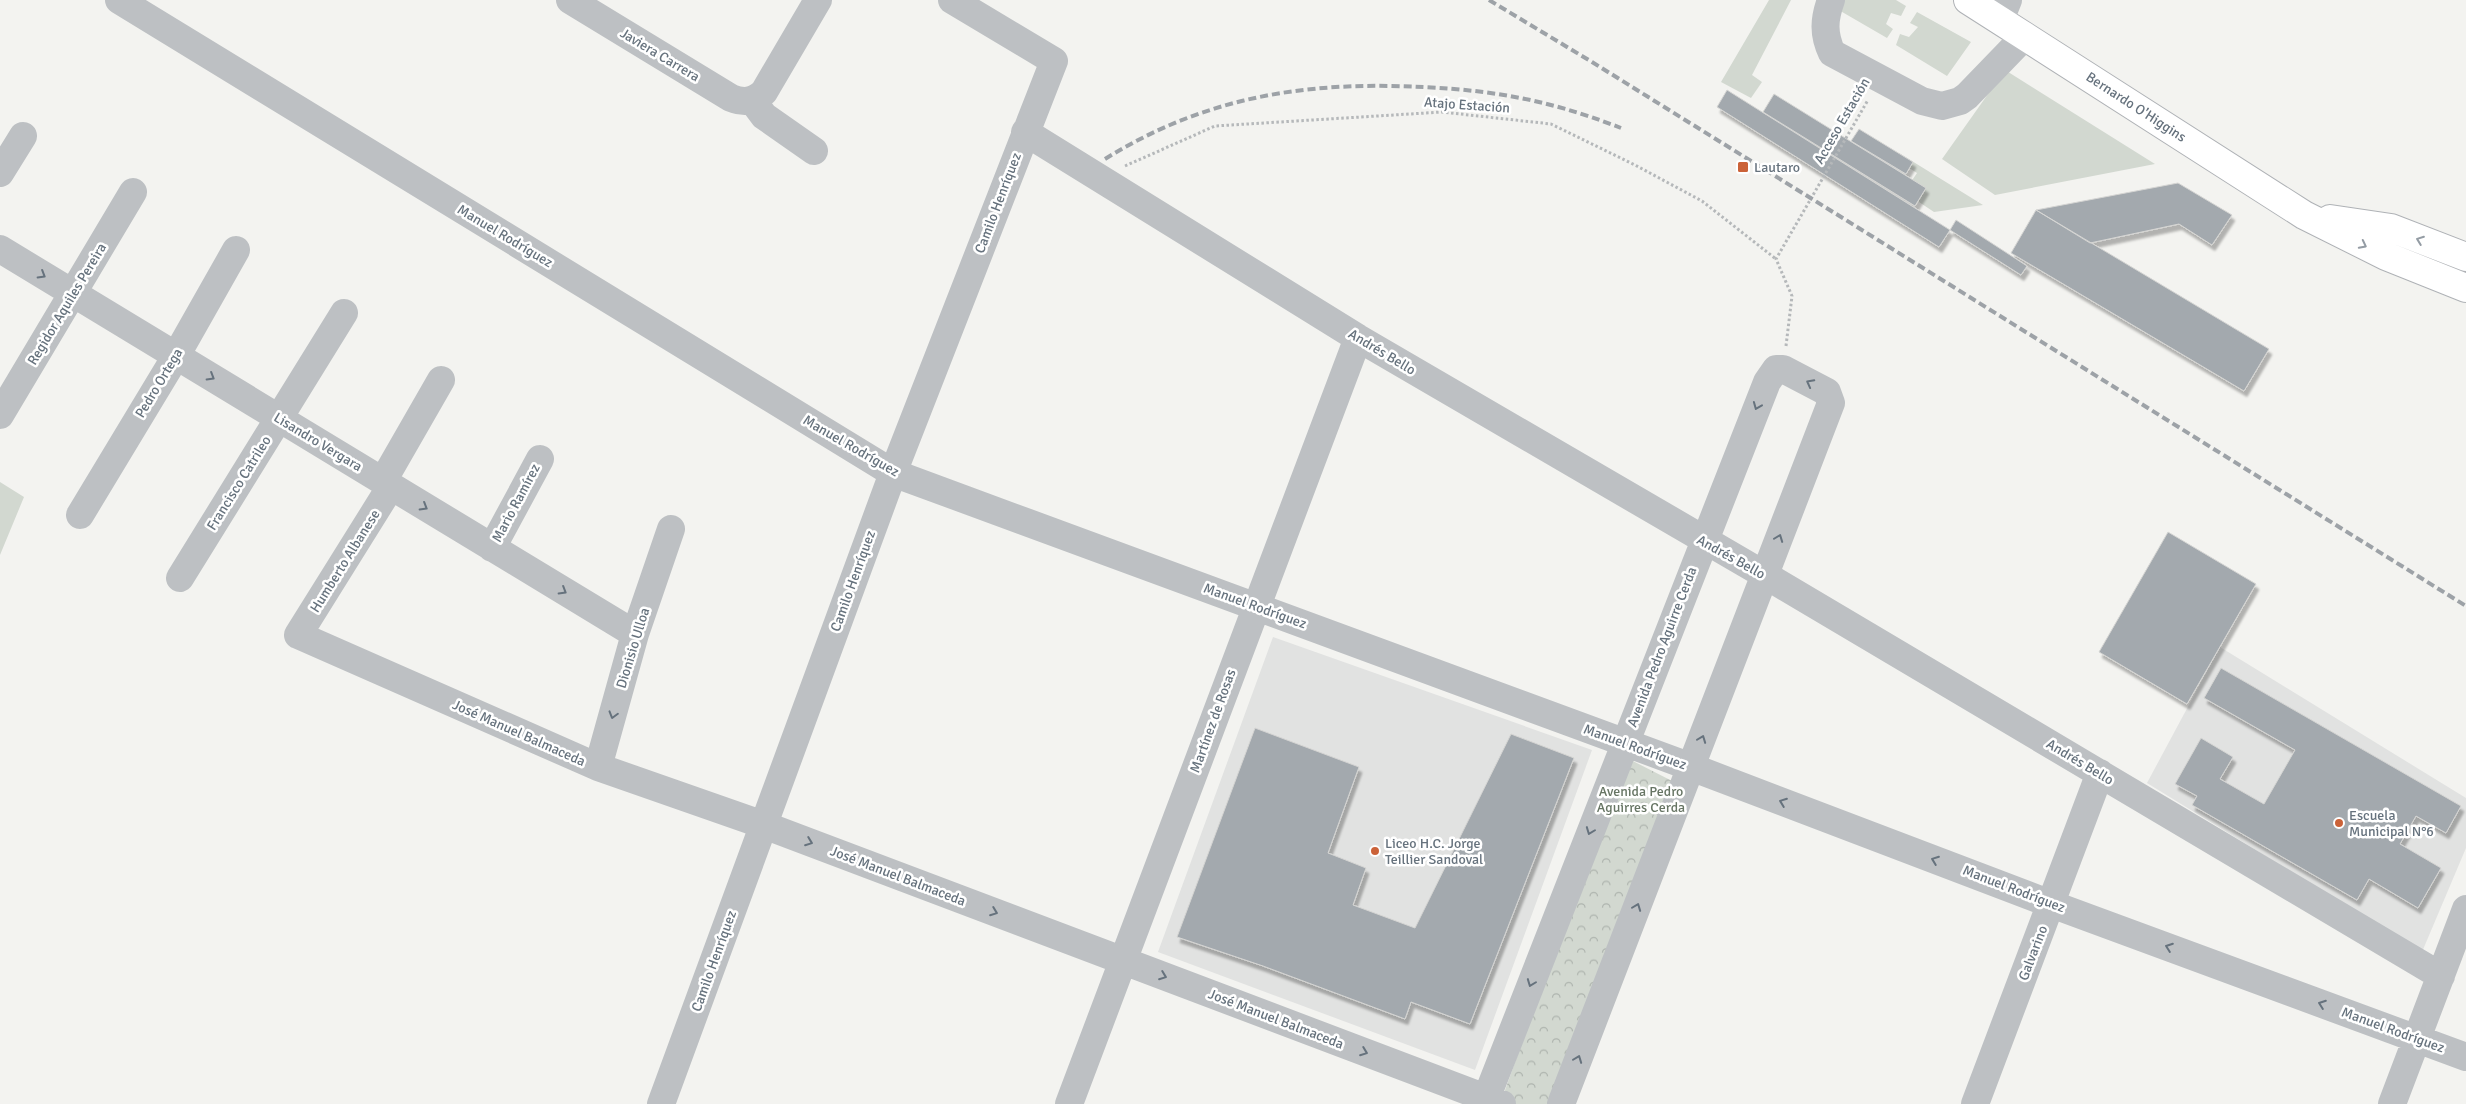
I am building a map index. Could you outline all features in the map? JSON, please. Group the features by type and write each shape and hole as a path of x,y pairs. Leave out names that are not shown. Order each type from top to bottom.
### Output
{"main road":[{"name":"Bernardo O'Higgins","path":"1968,0 2004,10 2025,36 2304,215 2386,256 2466,288"},
{"name":"Bernardo O'Higgins","path":"2304,215 2391,228 2466,257"}],"street":[{"name":"Manuel Rodríguez","path":"119,0 893,473 1624,744 1691,767 2052,904 2466,1057"},
{"name":"Javiera Carrera","path":"570,0 731,98 745,102 752,100"},
{"path":"814,151 764,116 752,100 764,92 818,0"},
{"name":"Camilo Henríquez","path":"661,1104 893,473 1054,61 952,0"},
{"path":"1831,0 1824,23 1832,53 1931,105 1950,105 1967,96 2025,36"},
{"name":"Andrés Bello","path":"1025,132 1358,338 1703,541 1765,575 2441,976"},
{"path":"0,173 23,136"},
{"name":"Regidor Aquiles Pereira","path":"0,415 133,192"},
{"name":"Lisandro Vergara","path":"0,249 635,634"},
{"name":"Pedro Ortega","path":"80,515 176,356 236,250"},
{"name":"Francisco Catrileo","path":"180,578 344,313"},
{"name":"Martínez de Rosas","path":"1070,1104 1358,338"},
{"path":"1561,1104 1831,403 1827,392 1783,368"},
{"name":"Avenida Pedro Aguirre Cerda","path":"1491,1102 1624,744 1703,541 1767,382 1776,369 1783,368"},
{"name":"Humberto Albanese","path":"298,635 387,484 441,380"},
{"name":"Mario Ramírez","path":"492,548 540,459"},
{"name":"Dionisio Ulloa","path":"598,768 635,634 671,529"},
{"name":"José Manuel Balmaceda","path":"298,635 598,768 764,825 1491,1102"},
{"name":"Galvarino","path":"1975,1104 2100,773"},
{"path":"2392,1104 2466,910"}],"path":[{"name":"Acceso Estación","path":"1776,259 1880,78"},
{"name":"Atajo Estación","path":"1098,177 1215,126 1442,112 1551,124 1635,165 1702,201 1776,259"},
{"path":"1776,259 1792,296 1783,368"}],"shaded area":[{"name":"Liceo H.C. Jorge Teillier Sandoval","path":"1273,637 1592,750 1475,1070 1158,952"},
{"name":"Escuela Municipal N°6","path":"2220,647 2466,798 2466,848 2422,952 2147,783"}],"green space":[{"path":"1769,0 1791,0 1752,75 1762,82 1751,98 1721,82"},
{"path":"1842,0 1896,0 1906,6 1901,16 1891,13 1886,24 1893,29 1887,38 1837,9"},
{"path":"1917,12 1971,42 1947,76 1896,45 1900,34 1909,37 1918,27 1910,23"},
{"path":"2005,70 2155,164 1995,195 1942,159"},
{"path":"1899,153 1983,205 1934,212 1904,192 1917,173 1895,159"},
{"path":"0,482 24,497 0,555"},
{"name":"Avenida Pedro Aguirres Cerda","path":"1625,757 1678,784 1556,1104 1500,1104"}],"building":[{"path":"1727,90 1950,230 1939,247 1717,107"},
{"path":"1774,94 1926,188 1915,206 1763,112"},
{"path":"1859,129 1913,162 1906,174 1851,141"},
{"path":"2178,183 2232,215 2212,245 2179,224 2090,243 2036,210"},
{"path":"2036,210 2269,349 2244,391 2011,253"},
{"path":"1956,220 2027,266 2021,275 1950,230"},
{"path":"2168,532 2256,584 2187,704 2099,652"},
{"path":"2221,668 2461,806 2446,833 2416,816 2400,844 2441,868 2418,908 2369,879 2357,900 2192,805 2197,796 2175,784 2201,738 2233,757 2220,779 2264,804 2295,750 2204,698"},
{"path":"1255,728 1359,767 1328,853 1366,868 1353,905 1415,928 1511,734 1574,758 1470,1024 1411,1002 1405,1019 1263,966 1177,937"}],"railway":[{"path":"1489,0 1592,62 2466,606"},
{"path":"1105,159 1173,124 1208,111 1279,93 1353,86 1423,87 1508,96 1563,108 1621,128"}],"place":[{"name":"Lautaro","path":"1743,167"},
{"name":"Escuela Municipal N°6","path":"2339,823"},
{"name":"Liceo H.C. Jorge Teillier Sandoval","path":"1375,851"}]}
